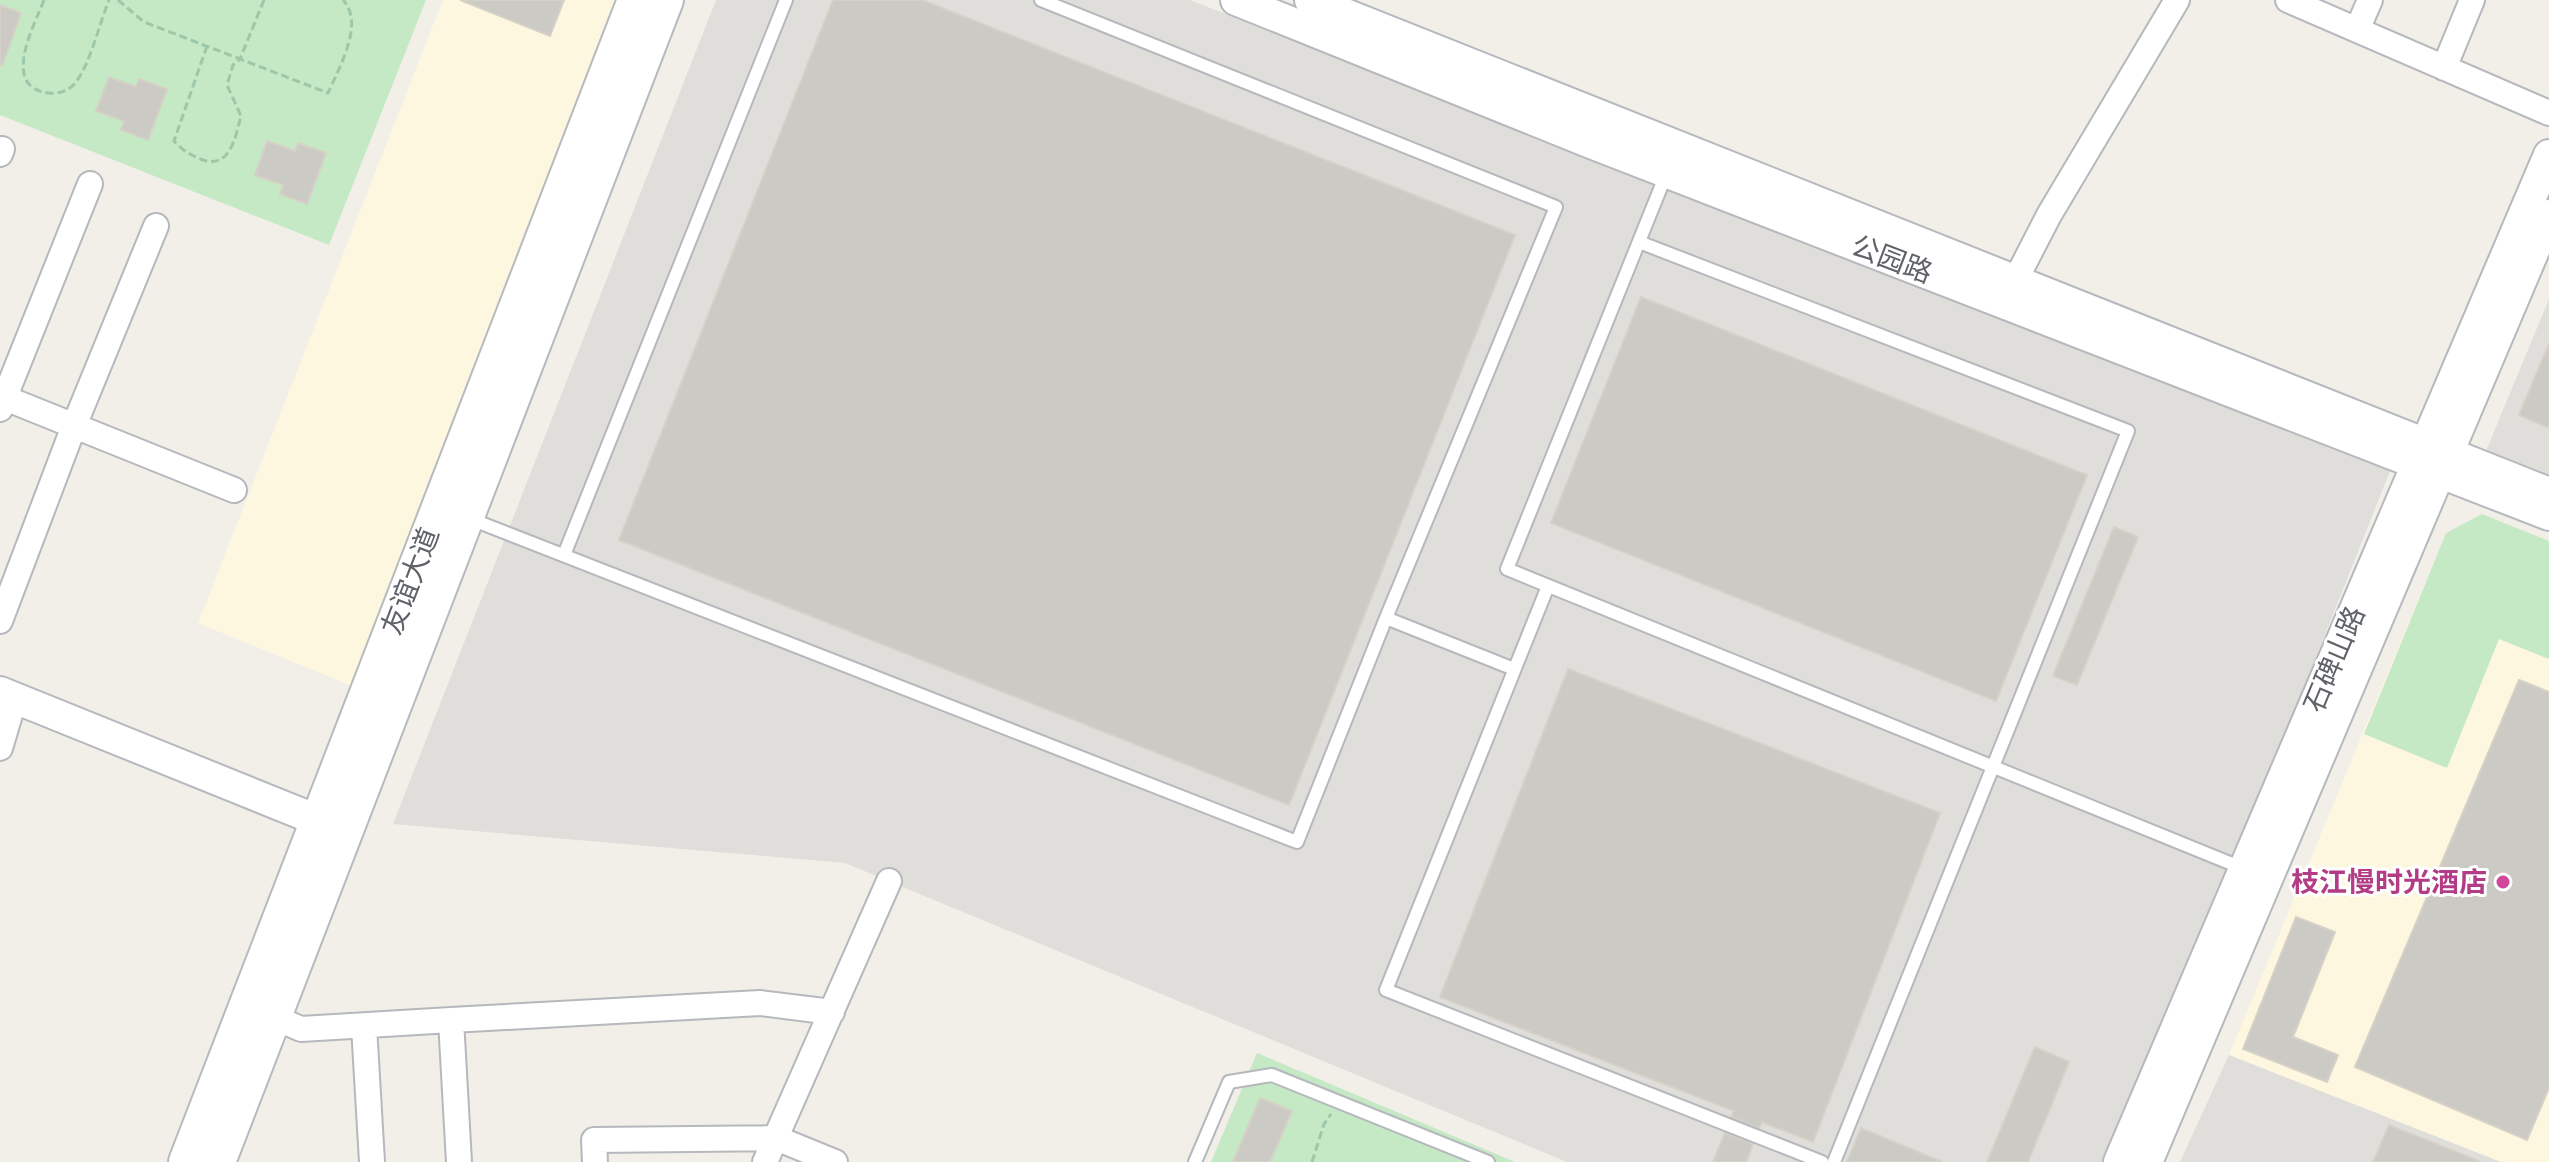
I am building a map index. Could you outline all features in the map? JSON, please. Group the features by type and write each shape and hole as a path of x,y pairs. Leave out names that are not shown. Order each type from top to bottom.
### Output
{"main road":[{"name":"友谊大道","path":"186,1162 635,0"},
{"name":"友谊大道","path":"218,1162 666,0"}],"street":[{"name":"公园路","path":"1236,0 1667,172 2433,459 2549,515"},
{"path":"1310,0 2015,281 2433,459 2549,493"},
{"path":"2015,281 2049,215 2177,0"},
{"path":"2288,0 2549,113"},
{"path":"2357,30 2370,0"},
{"path":"2444,68 2472,0"},
{"name":"石碑山路","path":"2119,1162 2256,874 2433,459 2549,155"},
{"path":"90,184 1,401 74,426 234,490"},
{"path":"2433,459 2549,215"},
{"path":"0,621 74,426 156,226"},
{"path":"0,748 8,695 317,820"},
{"path":"2147,1162 2256,874"},
{"path":"765,1162 889,881"},
{"path":"273,1017 301,1029 760,1003 832,1012"},
{"path":"451,1020 459,1162"},
{"path":"364,1026 372,1162"},
{"path":"595,1162 594,1140 776,1138 835,1162"}],"lane":[{"path":"564,555 786,0"},
{"path":"466,517 1297,842 1556,207 1041,0"},
{"path":"1667,172 1507,569 2256,874"},
{"path":"1639,242 2128,431 1834,1162"},
{"path":"1548,586 1386,990 1822,1162"},
{"path":"1386,618 1514,669"},
{"path":"1195,1162 1229,1082 1272,1075 1488,1162"}],"path":[{"path":"44,0 22,58 22,73 28,84 39,91 53,93 67,91 78,80 109,0"},
{"path":"118,0 144,22 328,93 351,30 350,8 343,0"},
{"path":"207,46 174,141 184,152 206,161 220,162 227,156 241,116 227,85 233,65 240,59 264,0"}],"shaded area":[{"path":"443,0 628,0 362,690 198,623"},
{"path":"716,0 1190,0 2390,471 2295,710 2103,1162 1567,1162 845,863 393,824"},
{"path":"2549,299 2549,476 2486,451"},
{"path":"2482,514 2549,541 2549,1162 2501,1162 2229,1055 2446,533"},
{"path":"2229,1055 2501,1162 2180,1162"}],"green space":[{"path":"0,0 426,0 329,245 0,115"},
{"path":"2482,514 2549,541 2549,659 2499,639 2447,768 2364,734 2446,533"},
{"path":"1257,1053 1515,1162 1211,1162"}],"building":[{"path":"460,0 564,0 550,36"},
{"path":"833,0 922,0 1515,235 1289,805 619,540"},
{"path":"0,5 21,13 2,66 0,65"},
{"path":"109,77 136,87 139,79 167,89 148,140 121,130 124,121 96,111"},
{"path":"267,141 295,151 298,143 326,153 307,204 280,194 283,185 255,175"},
{"path":"1641,297 2087,475 1996,701 1551,523"},
{"path":"2549,344 2549,428 2519,415"},
{"path":"2114,527 2138,537 2077,685 2053,676"},
{"path":"1568,669 1940,813 1813,1142 1762,1122 1759,1128 1731,1117 1734,1111 1440,997"},
{"path":"2519,680 2549,692 2549,1088 2527,1140 2355,1067"},
{"path":"2296,917 2335,932 2293,1037 2338,1055 2327,1082 2243,1049"},
{"path":"2035,1047 2069,1062 2028,1162 1987,1162"},
{"path":"1260,1098 1292,1111 1270,1162 1233,1162"},
{"path":"2389,1125 2479,1161 2373,1162"},
{"path":"1861,1128 1942,1162 1847,1162"},
{"path":"1725,1133 1753,1144 1746,1162 1713,1162"}],"place":[{"name":"枝江慢时光酒店","path":"2503,882"}]}
